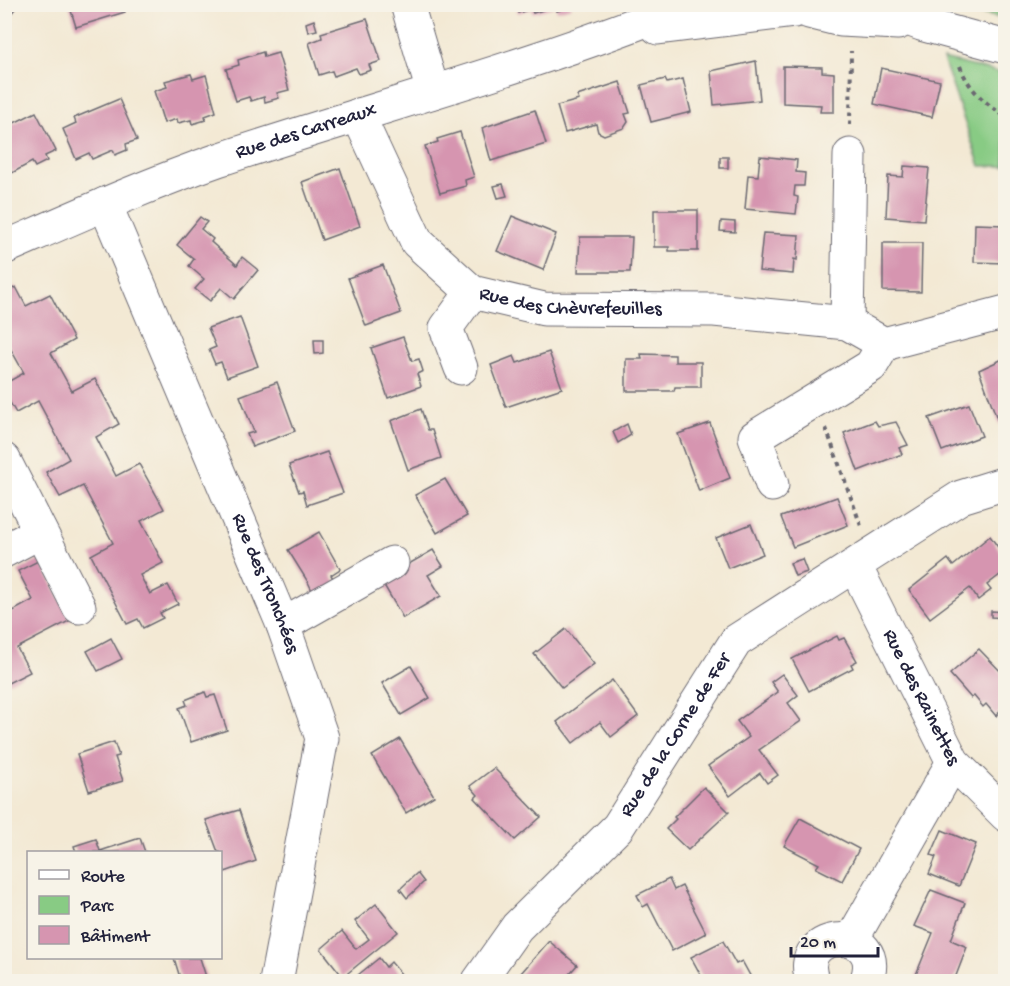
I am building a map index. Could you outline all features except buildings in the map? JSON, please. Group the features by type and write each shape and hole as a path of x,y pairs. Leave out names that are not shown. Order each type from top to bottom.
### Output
{"street":[{"path":"407,4 434,92"},
{"name":"Rue des Carreaux","path":"4,248 105,204 216,161 614,34 687,4"},
{"name":"Rue des Carreaux","path":"614,34 803,8 915,14 959,35 1005,47"},
{"name":"Rue des Chèvrefeuilles","path":"358,115 417,242 472,292 544,309 714,310 847,323 884,344"},
{"path":"847,323 850,155"},
{"name":"Rue des Tronchées","path":"105,204 283,626 322,738 276,981"},
{"path":"461,368 446,328 472,292"},
{"path":"772,485 756,437 871,366 884,344 1005,312"},
{"path":"4,460 79,607"},
{"name":"Rue de la Corne de Fer","path":"478,981 517,927 618,827 736,641 961,497 1005,483"},
{"path":"4,551 40,532"},
{"name":"Rue des Rainettes","path":"863,561 953,762 1005,815"},
{"path":"283,626 392,563"},
{"path":"851,941 953,762"},
{"path":"813,981 810,974 815,951 824,943 834,939 851,941 865,952 870,963 866,981"}],"path":[{"path":"850,155 851,41 867,13"},
{"path":"959,35 960,67 969,86 986,104 1005,117"},
{"path":"815,399 863,561"}],"green space":[{"path":"942,5 1005,5 1005,19"},
{"path":"943,59 1005,74 1005,166 980,166"}]}
